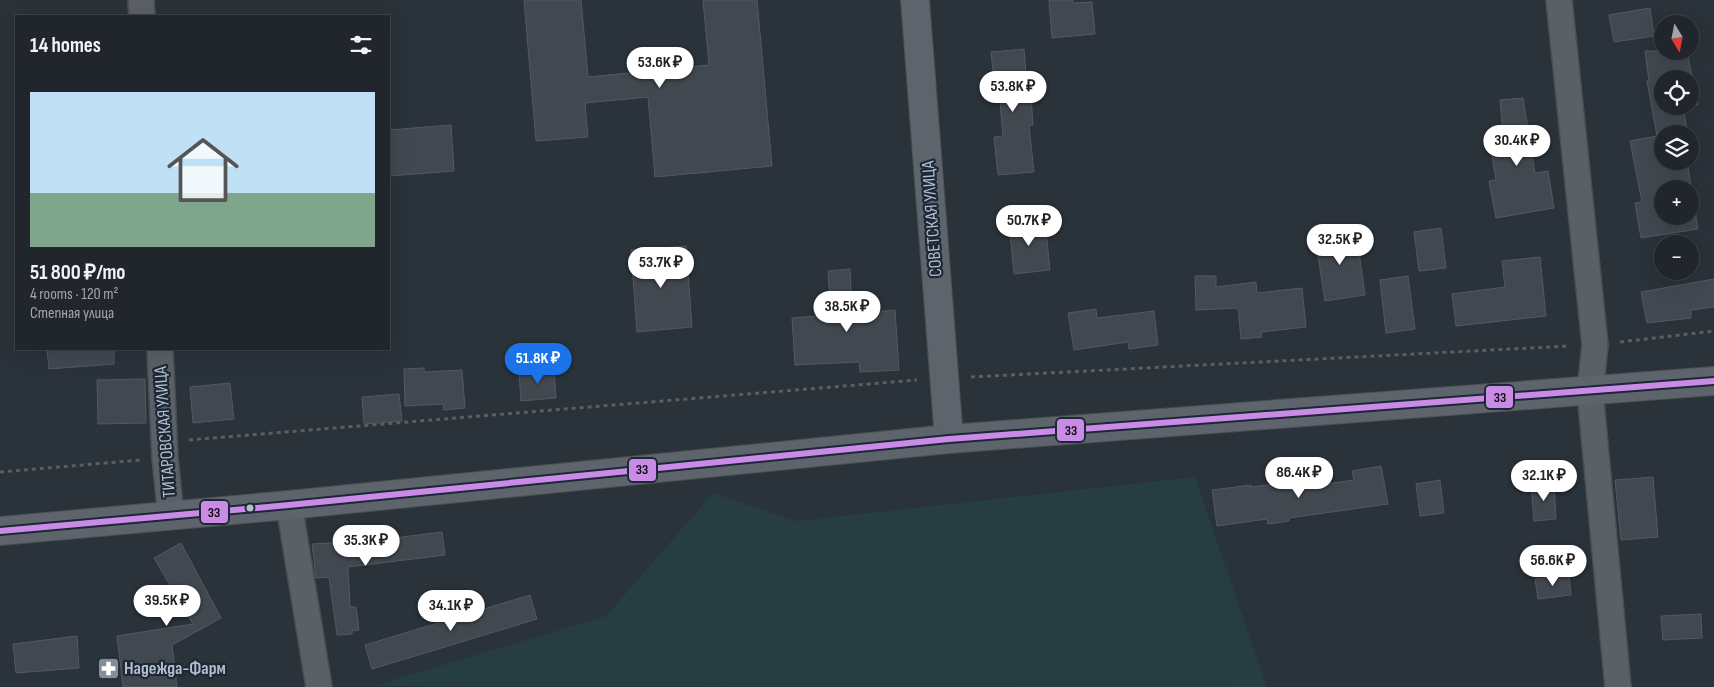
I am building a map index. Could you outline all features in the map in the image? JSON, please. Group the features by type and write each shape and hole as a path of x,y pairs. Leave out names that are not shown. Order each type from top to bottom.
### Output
{"main road":[{"name":"СОВЕТСКАЯ УЛИЦА","path":"915,0 949,439"},
{"path":"0,531 289,505 949,439 1590,392 1714,381"}],"street":[{"path":"141,0 142,15"},
{"path":"1559,0 1595,345 1590,392 1618,687"},
{"name":"ТИТАРОВСКАЯ УЛИЦА","path":"160,350 165,458 171,516"},
{"path":"289,505 319,687"}],"path":[{"path":"0,472 165,458 189,440 944,378 1595,345 1714,330"}],"green space":[{"path":"1195,477 1267,687 373,686 606,616 713,493 796,521"}],"building":[{"path":"524,0 581,0 588,77 709,65 703,0 757,0 772,166 655,177 648,97 585,103 588,137 536,141"},
{"path":"1049,0 1073,0 1073,3 1092,2 1095,34 1052,38"},
{"path":"1650,8 1654,36 1614,42 1609,15"},
{"path":"1024,49 1028,96 1031,96 1033,125 1029,126 1034,172 998,175 994,137 1003,136 998,80 994,81 991,52"},
{"path":"1645,51 1654,51 1654,60 1689,60 1691,70 1654,70 1654,115 1684,115 1686,125 1655,125 1647,81 1649,81"},
{"path":"1523,98 1535,173 1548,171 1554,208 1496,218 1489,181 1496,180 1489,137 1503,134 1500,100"},
{"path":"451,125 454,171 390,176 390,130"},
{"path":"1654,137 1654,170 1688,170 1690,180 1654,180 1654,225 1697,225 1698,229 1641,238 1635,203 1642,202 1630,141"},
{"path":"1045,221 1050,270 1014,274 1009,224"},
{"path":"1441,228 1446,268 1419,271 1414,232"},
{"path":"1356,230 1365,295 1325,301 1315,237"},
{"path":"686,246 692,327 637,332 631,250"},
{"path":"1540,257 1546,316 1456,326 1452,294 1505,287 1502,261"},
{"path":"850,269 852,314 895,310 899,370 860,372 859,362 795,365 792,318 831,315 828,271"},
{"path":"1195,276 1216,276 1216,287 1256,282 1257,293 1302,288 1306,327 1261,332 1262,337 1241,339 1238,308 1196,310"},
{"path":"1408,276 1415,329 1386,333 1380,280"},
{"path":"1714,279 1714,307 1691,310 1691,318 1647,323 1641,292"},
{"path":"1096,309 1097,318 1154,311 1158,345 1129,349 1128,342 1074,350 1068,313"},
{"path":"47,350 114,350 114,364 49,369"},
{"path":"424,368 424,372 462,370 465,408 444,410 443,404 405,406 404,369"},
{"path":"554,369 556,398 521,401 519,372"},
{"path":"145,379 146,423 98,424 97,380"},
{"path":"230,383 234,419 193,423 190,387"},
{"path":"399,394 402,421 364,424 362,397"},
{"path":"1381,466 1388,504 1289,518 1289,521 1268,524 1267,519 1217,526 1212,490 1284,483 1285,490 1354,480 1352,471"},
{"path":"1653,477 1658,537 1621,540 1615,480"},
{"path":"1440,480 1444,513 1420,516 1416,484"},
{"path":"1554,483 1556,519 1534,521 1531,485"},
{"path":"442,532 445,555 348,567 350,607 356,607 359,630 352,631 352,634 337,635 329,577 316,578 312,544 346,542 346,544"},
{"path":"181,543 221,618 172,645 177,687 123,687 117,636 193,624 154,558"},
{"path":"1569,575 1571,595 1538,599 1535,579"},
{"path":"530,595 537,619 372,669 365,645"},
{"path":"1701,614 1702,638 1663,640 1661,616"},
{"path":"77,636 79,668 16,673 13,644"}],"transit line":[{"name":"33","path":"0,531 289,505 949,439 1714,381"}],"place":[{"name":"Надежда-Фарм","path":"108,668"}]}
